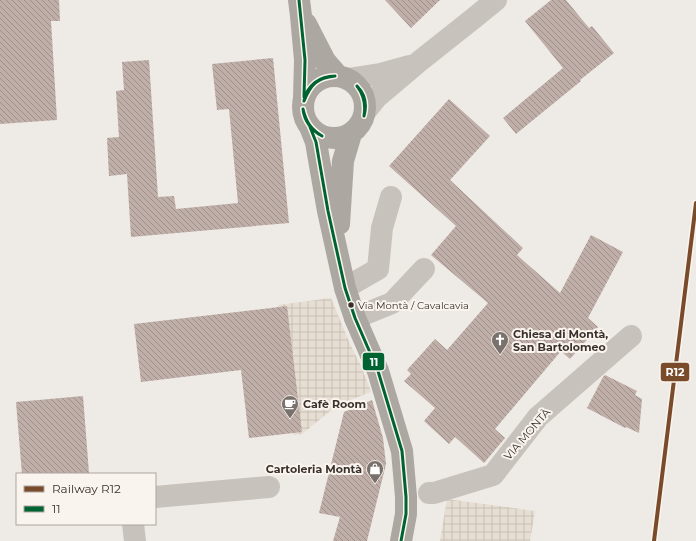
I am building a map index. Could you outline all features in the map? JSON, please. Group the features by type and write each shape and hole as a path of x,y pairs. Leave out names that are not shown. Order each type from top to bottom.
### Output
{"main road":[{"path":"300,8 325,61 343,77 358,87 362,93 365,112 362,121 351,134 342,137 324,137 316,133 305,118 303,107 305,60 300,8"},
{"path":"304,97 309,88 317,80 327,76 343,77"},
{"path":"310,126 316,142 328,211 345,288 355,318 378,371 402,451 406,514 401,541"},
{"path":"337,249 343,161 351,134"}],"street":[{"path":"365,112 377,97 496,0"},
{"path":"343,77 380,74 416,64"},
{"path":"345,288 378,269 382,228 391,197"},
{"path":"355,318 392,303 424,269"},
{"name":"VIA MONTÀ","path":"429,493 434,493 492,475 538,417 630,336"},
{"path":"156,496 269,487"},
{"path":"133,525 134,541"}],"shaded area":[{"path":"331,298 371,392 339,404 302,434 293,435 278,305"},
{"path":"447,499 535,511 530,541 440,541"}],"building":[{"path":"0,0 59,0 60,21 51,21 57,120 0,124"},
{"path":"385,0 440,0 411,28"},
{"path":"551,0 566,0 589,28 592,26 614,53 516,134 503,118 563,68 525,21"},
{"path":"273,58 289,223 131,237 127,174 109,176 107,138 119,137 116,91 124,90 122,62 149,60 158,197 174,196 176,209 238,203 229,109 217,110 212,64"},
{"path":"449,99 490,136 450,180 523,248 517,255 560,293 591,235 623,252 588,318 598,327 570,359 561,351 495,429 505,438 484,463 455,437 449,444 424,421 435,408 404,381 411,374 407,370 435,339 447,350 488,303 431,255 456,226 389,166"},
{"path":"287,306 302,432 249,438 241,370 141,382 134,324"},
{"path":"605,375 637,391 635,395 642,399 639,433 626,427 625,428 587,408"},
{"path":"83,396 89,473 22,473 16,402"},
{"path":"372,400 383,438 386,464 367,541 333,541 340,517 319,513 344,412"}],"rail line":[{"name":"R12","path":"654,541 696,203"}],"transit line":[{"name":"11","path":"299,0 305,60 304,97"},
{"name":"11","path":"304,101 308,90 315,82 329,76 335,76"},
{"name":"11","path":"304,101 309,90 315,83 324,78 335,76"},
{"name":"11","path":"357,86 365,100 364,116"},
{"name":"11","path":"357,86 364,100 364,116"},
{"name":"11","path":"303,109 310,125 322,136"},
{"name":"11","path":"303,109 305,118 309,125 322,136"},
{"name":"11","path":"310,127 316,142 328,211 345,288 355,318 378,371 402,451 406,514 401,541"}],"place":[{"name":"Via Montà / Cavalcavia","path":"351,305"},
{"name":"Chiesa di Montà, San Bartolomeo","path":"500,355"},
{"name":"Cafè Room","path":"290,419"},
{"name":"Cartoleria Montà","path":"375,484"}]}
